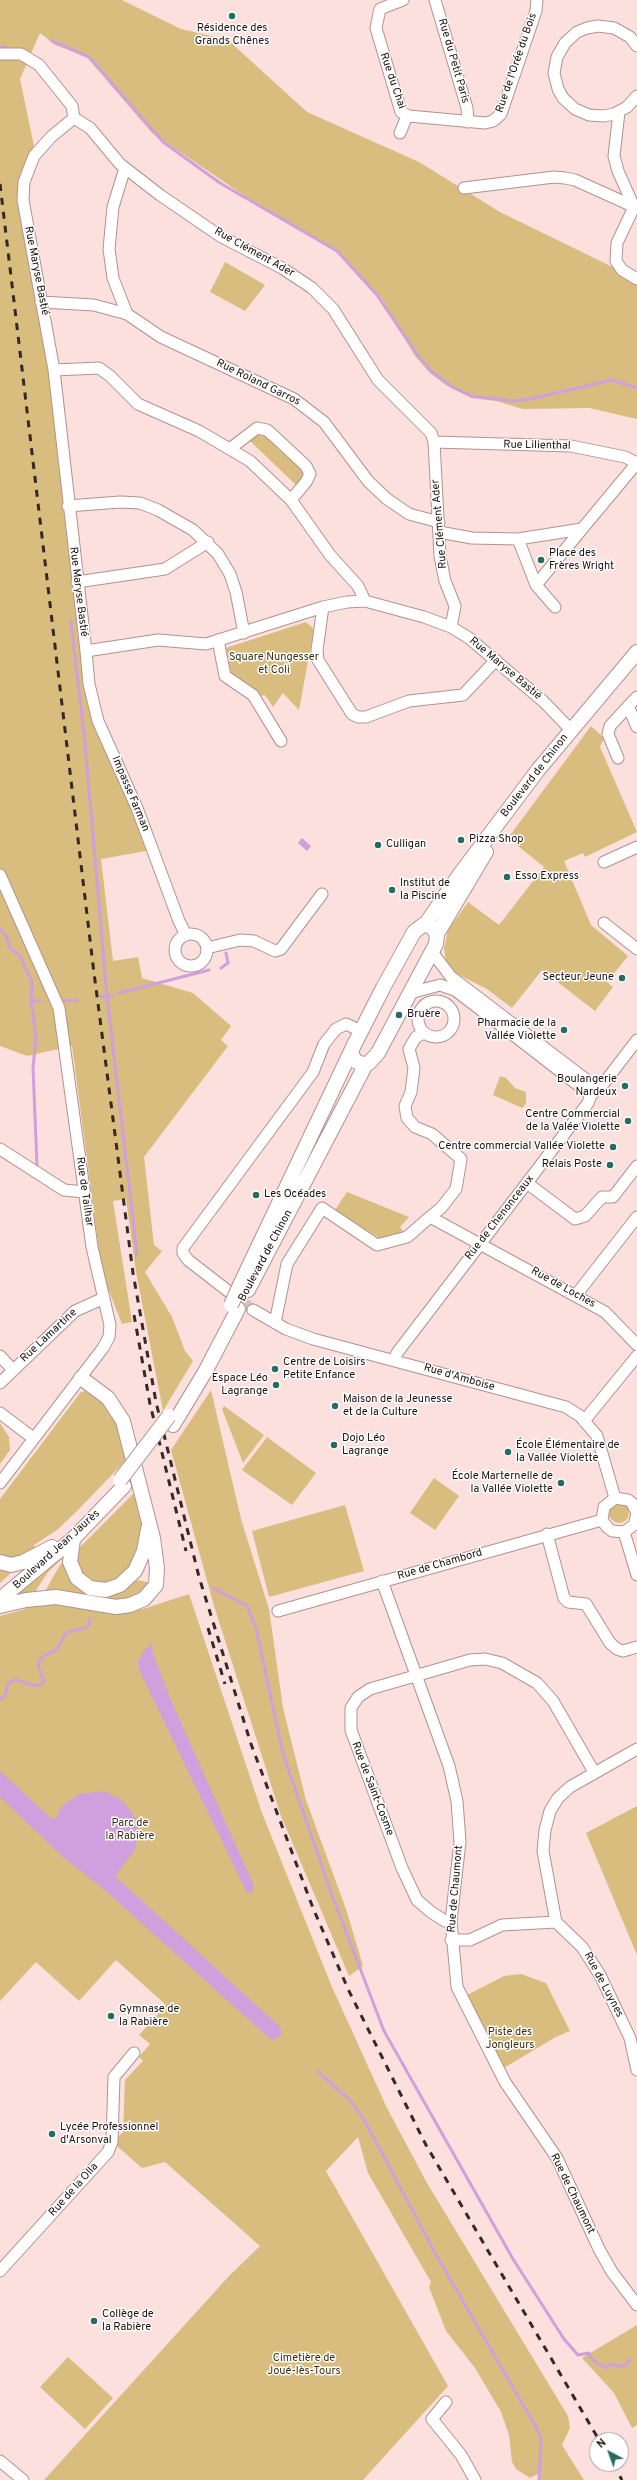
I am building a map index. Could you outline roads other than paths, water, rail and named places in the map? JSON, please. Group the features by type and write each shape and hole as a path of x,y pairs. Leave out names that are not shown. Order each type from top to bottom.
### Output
{"main road":[{"name":"Boulevard de Chinon","path":"237,1296 361,1031 412,935 425,925 484,841 571,730 637,652"},
{"name":"Boulevard de Chinon","path":"171,1420 237,1296 366,1064 378,1053 432,952 437,940 437,934 496,837 527,796 637,664"},
{"path":"425,925 432,926 437,934"},
{"path":"351,1052 355,1061 366,1064"},
{"path":"0,1606 26,1600 56,1597 116,1607 130,1605 149,1596 154,1590 156,1579 156,1553 123,1421 108,1398 81,1378"},
{"name":"Boulevard Jean Jaurès","path":"0,1599 73,1539 122,1483 171,1420"},
{"name":"Boulevard Jean Jaurès","path":"0,1589 76,1527 122,1483"},
{"path":"73,1539 72,1568 81,1582 90,1588 106,1590 120,1585 130,1576 144,1551 148,1521"},
{"path":"0,1562 11,1564 23,1562 52,1547"},
{"path":"130,1576 145,1576 156,1579"}],"street":[{"name":"Rue du Chai","path":"403,0 380,9 376,28 400,110 407,116 468,122"},
{"name":"Rue du Petit Paris","path":"435,0 467,108 468,122"},
{"name":"Rue de l'Orée du Bois","path":"468,122 491,122 501,114 536,11 537,0"},
{"path":"637,46 619,30 609,27 592,27 582,30 568,39 559,52 555,62 556,83 563,98 570,106 584,114 604,116 619,112 637,96"},
{"path":"0,54 21,54 36,62 70,103 74,118"},
{"path":"619,112 614,156 618,171 636,207"},
{"path":"400,133 407,116"},
{"name":"Rue Clément Ader","path":"74,118 90,128 125,168 220,236 282,268 312,288 333,309 378,380 426,427 434,442 442,569 455,606 451,627"},
{"name":"Rue Maryse Bastié","path":"74,118 39,150 31,164 24,182 23,200 54,370 68,506 86,651 158,640 198,645 244,633 323,607 347,602 365,602 392,606 451,627 496,660 543,701 571,730"},
{"path":"125,168 113,207 109,249 113,278 127,314"},
{"path":"464,188 554,177 565,178 575,180 636,207"},
{"path":"636,207 617,243 616,261 622,270 637,278"},
{"name":"Rue Roland Garros","path":"41,302 94,305 127,314 161,337 305,406 332,430 368,481 387,499 409,514 439,527 472,538 518,539 582,529"},
{"path":"54,370 99,368 110,376 138,404 199,431 231,448 260,470 291,500 330,555 358,586 365,602"},
{"path":"231,448 257,428 267,430 275,436 306,466 310,474 306,482 291,500"},
{"name":"Rue Lilienthal","path":"434,442 571,446 625,457 637,463"},
{"path":"536,585 637,463"},
{"path":"68,506 120,502 140,504 169,515 208,542 223,561 232,578 244,633"},
{"path":"518,539 536,585 556,608"},
{"path":"77,582 165,569 208,542"},
{"path":"323,607 317,650 318,660 352,714 358,717 366,717 409,701 463,695 496,660"},
{"path":"218,640 225,676 253,695 281,741"},
{"name":"Impasse Farman","path":"86,651 89,684 98,721 137,808 178,921 186,935"},
{"path":"618,758 608,734 614,719 637,697"},
{"path":"628,706 637,727"},
{"path":"604,862 637,847"},
{"name":"Rue de Tailhar","path":"0,875 59,1008 92,1248 110,1324 109,1337 81,1378 33,1438 0,1483"},
{"path":"207,948 240,940 254,941 275,951 281,949 322,894"},
{"path":"604,923 637,949"},
{"path":"186,935 200,936 207,948 205,959 201,963 191,966 181,962 177,958 176,947 181,938 186,935"},
{"path":"432,952 451,977 594,1091"},
{"path":"410,993 433,985 444,985 461,994 503,1027 594,1091"},
{"name":"Boulevard de Chinon","path":"237,1296 188,1260 183,1253 183,1248 313,1072 324,1044 336,1029 346,1024 361,1031"},
{"path":"503,1027 503,1039"},
{"path":"275,1323 287,1264 322,1208 378,1245 407,1236 441,1208 456,1189 461,1159 432,1134 415,1127 407,1118 405,1106 411,1092 414,1068 409,1049 416,1037 424,1033"},
{"name":"Rue de Chenonceaux","path":"394,1360 397,1353 588,1103 594,1091 604,1083 635,1046"},
{"path":"0,1149 64,1190 84,1192"},
{"path":"527,1183 575,1219 585,1216 602,1197 613,1197 637,1166"},
{"name":"Rue de Loches","path":"430,1217 481,1243 604,1312 637,1345"},
{"path":"576,1295 637,1217"},
{"name":"Rue Lamartine","path":"0,1383 75,1311 104,1298"},
{"name":"Rue d'Amboise","path":"253,1310 275,1323 313,1339 394,1360 486,1387 560,1405 574,1412 597,1436 615,1498"},
{"path":"0,1356 13,1370"},
{"path":"584,1421 637,1356"},
{"path":"0,1413 33,1438"},
{"path":"615,1498 628,1500 637,1511 634,1525 624,1532 612,1531 606,1527 602,1520 604,1507 615,1498"},
{"name":"Rue de Chambord","path":"278,1611 546,1534 602,1520"},
{"path":"624,1532 637,1575"},
{"path":"546,1534 564,1598 568,1602 586,1604 610,1643 616,1649 623,1651 637,1647"},
{"name":"Rue de Chaumont","path":"382,1581 449,1766 457,1801 460,1842 451,1922 451,1940 457,1987 505,2082 557,2158 602,2255 637,2305"},
{"name":"Rue de Saint-Cosme","path":"451,1922 445,1921 431,1912 413,1893 354,1741 349,1723 351,1708 363,1693 470,1660 485,1659 502,1663 537,1684 553,1701 594,1772"},
{"path":"451,1940 470,1940 502,1925 556,1922 544,1864 544,1842 547,1820 553,1803 562,1793 594,1772 637,1749"},
{"name":"Rue de Luynes","path":"556,1922 571,1934 592,1961 633,2036 637,2070"},
{"name":"Rue de la Olla","path":"0,2271 108,2152 112,2142 114,2077 134,2053"},
{"path":"446,2402 432,2419 461,2455 475,2480"},
{"path":"0,2461 24,2480"}],"waterway":[{"path":"52,41 89,57 163,142 220,183 337,251 377,295 418,356 431,371 452,387 472,396 513,401 530,399 612,380 637,388"},
{"path":"0,47 5,47"},
{"path":"71,621 85,743 107,996 113,995"},
{"path":"0,929 7,937 9,947 20,956 32,982 31,1001 36,1037 33,1068 37,1165"},
{"path":"221,968 228,963 226,953"},
{"path":"119,993 209,970"},
{"path":"100,997 107,996 137,1254"},
{"path":"65,1001 77,1000"},
{"path":"31,1001 40,1001"},
{"path":"213,1588 247,1606 256,1628 283,1754 332,1895 384,2031 513,2259 564,2339 578,2355 589,2353 592,2359 605,2368 611,2364 623,2367 630,2360"},
{"path":"0,1699 5,1696 8,1684 12,1681 16,1680 36,1686 41,1684 44,1681 38,1666 41,1658 58,1648 64,1636 68,1632 85,1628 89,1625 90,1619"},
{"path":"318,2072 350,2100 366,2123 435,2253 537,2429 541,2438 539,2480"}],"tunnel":[{"path":"229,1291 253,1310"}],"railway":[{"path":"0,184 93,965 133,1273 156,1402 199,1577 251,1744 313,1908 348,1989 426,2145 594,2432"},
{"path":"134,1315 150,1404 186,1551"},
{"path":"208,1628 225,1684"},
{"path":"618,2472 622,2480"}],"place":[{"name":"Résidence des Grands Chênes","path":"232,16"},
{"name":"Place des Frères Wright","path":"541,560"},
{"name":"Pizza Shop","path":"461,840"},
{"name":"Culligan","path":"378,845"},
{"name":"Esso Express","path":"507,877"},
{"name":"Institut de la Piscine","path":"392,890"},
{"name":"Secteur Jeune","path":"622,978"},
{"name":"Bruère","path":"399,1015"},
{"name":"Pharmacie de la Vallée Violette","path":"564,1030"},
{"name":"Boulangerie Nardeux","path":"625,1086"},
{"name":"Centre Commercial de la Valée Violette","path":"628,1121"},
{"name":"Centre commercial Vallée Violette","path":"613,1147"},
{"name":"Relais Poste","path":"610,1165"},
{"name":"Les Océades","path":"256,1195"},
{"name":"Centre de Loisirs Petite Enfance","path":"275,1369"},
{"name":"Espace Léo Lagrange","path":"276,1385"},
{"name":"Maison de la Jeunesse et de la Culture","path":"335,1406"},
{"name":"Dojo Léo Lagrange","path":"334,1445"},
{"name":"École Élémentaire de la Vallée Violette","path":"508,1452"},
{"name":"École Marternelle de la Vallée Violette","path":"561,1483"},
{"name":"Gymnase de la Rabière","path":"111,2016"},
{"name":"Lycée Professionnel d'Arsonval","path":"52,2134"},
{"name":"Collège de la Rabière","path":"94,2321"}],"park label":[{"name":"Square Nungesser et Coli","path":"274,664"},
{"name":"Parc de la Rabière","path":"130,1830"},
{"name":"Piste des Jongleurs","path":"510,2039"},
{"name":"Cimetière de Joué-lès-Tours","path":"304,2365"}]}
